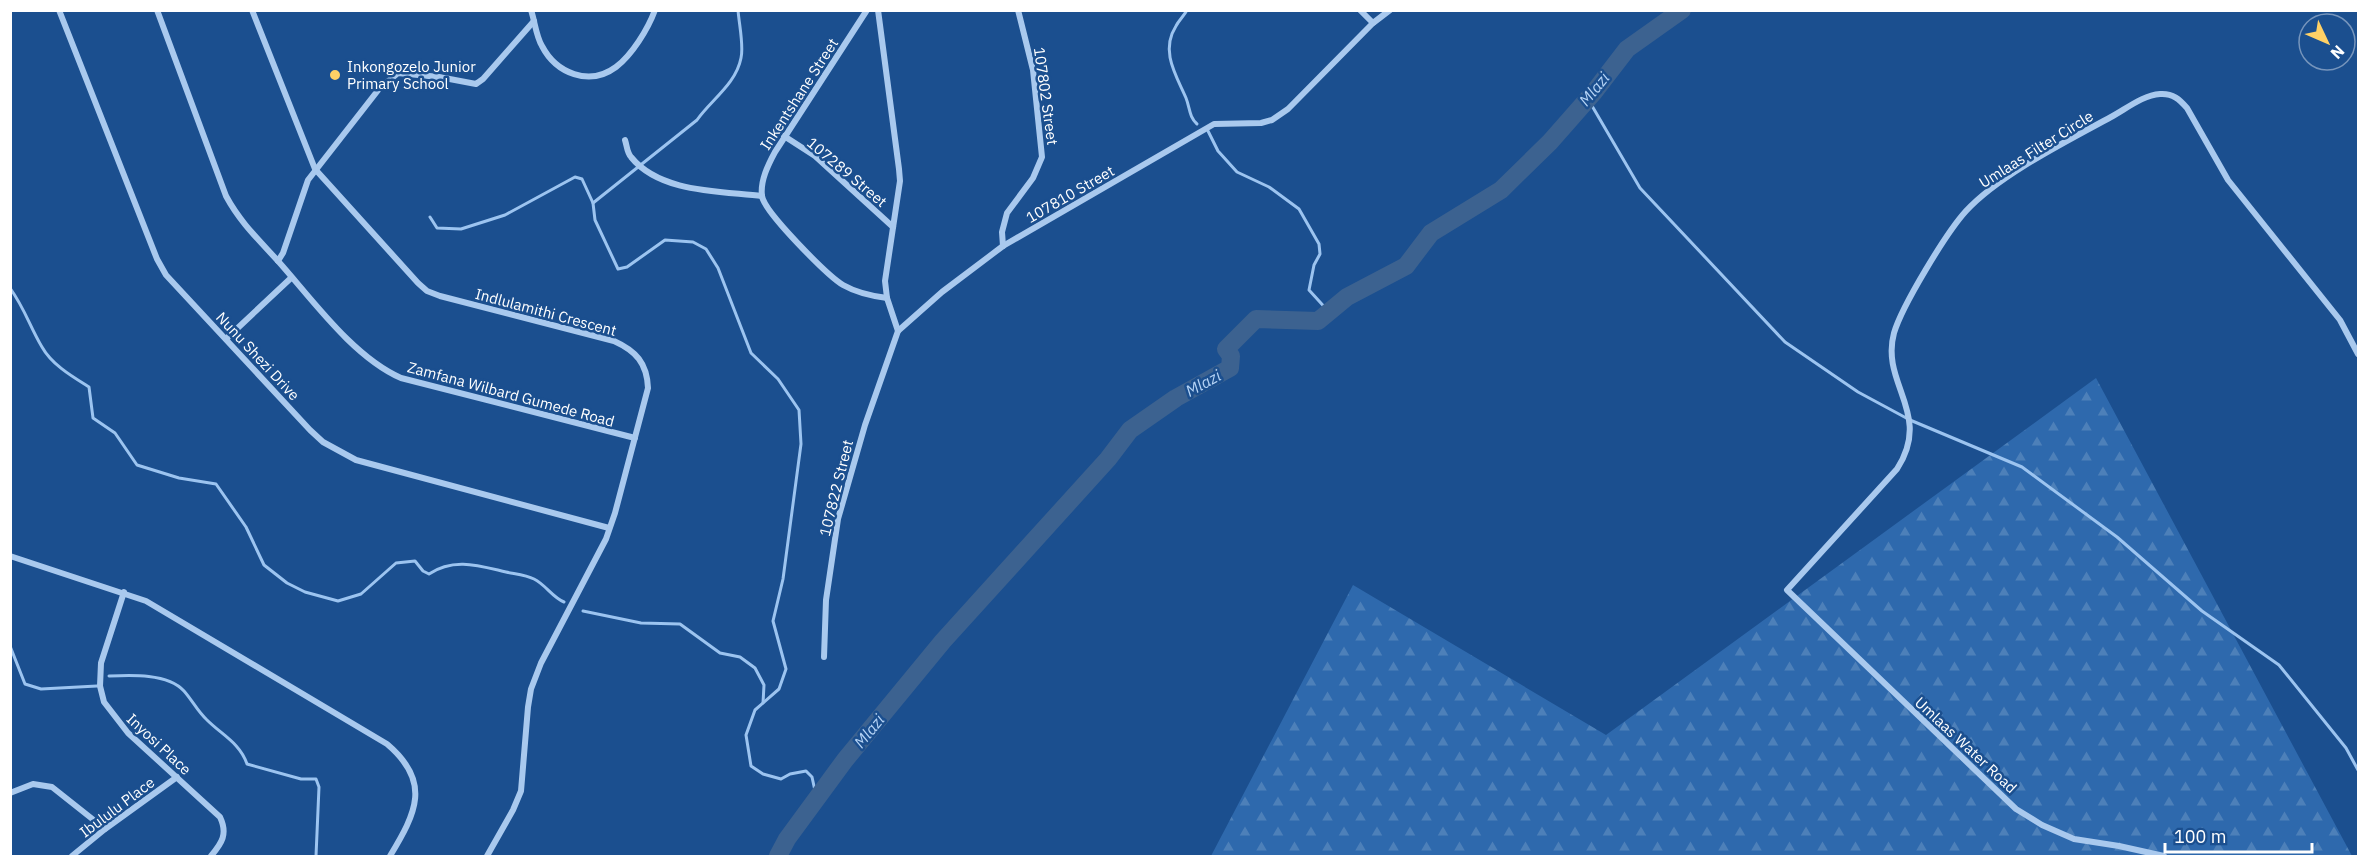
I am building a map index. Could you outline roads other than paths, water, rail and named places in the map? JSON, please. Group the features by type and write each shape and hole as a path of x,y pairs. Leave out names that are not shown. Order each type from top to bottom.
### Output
{"street":[{"name":"Nunu Shezi Drive","path":"59,10 157,259 166,275 310,430 336,450 356,460 609,528"},
{"name":"Zamfana Wilbard Gumede Road","path":"157,10 226,196 236,215 291,278 368,359 383,370 400,378 635,438"},
{"name":"Indlulamithi Crescent","path":"252,10 315,169 427,291 614,341 637,355 644,365 648,388 609,528 586,580 541,663 528,708 521,791 487,856"},
{"path":"531,10 541,45 553,62 577,76 595,76 621,63 651,20 655,10"},
{"name":"Inkentshane Street","path":"762,196 765,174 784,136 867,10"},
{"path":"878,10 899,169 885,281 887,298 898,331"},
{"name":"107802 Street","path":"1003,246 1002,232 1007,213 1033,178 1042,157 1034,70 1018,10"},
{"path":"1360,10 1373,23 1390,10"},
{"path":"278,261 283,253 303,191 315,169 379,89 398,73 476,84 534,21"},
{"name":"107810 Street","path":"898,331 950,285 1003,246 1214,124 1251,125 1272,120 1313,86 1373,23"},
{"name":"Umlaas Filter Circle","path":"1787,590 1897,469 1908,451 1911,426 1906,402 1893,367 1891,348 1894,334 1898,321 1960,218 1979,199 2005,179 2069,140 2144,99 2170,94 2179,99 2187,108 2229,180 2340,320 2358,354"},
{"name":"107289 Street","path":"784,136 823,163 893,227"},
{"path":"625,140 629,155 642,169 659,178 687,186 762,196 772,214 834,278 858,292 887,298"},
{"path":"226,339 291,278"},
{"name":"107822 Street","path":"824,657 825,613 838,519 865,425 898,331"},
{"path":"10,556 146,601 371,732 399,754 408,764 416,783 416,798 414,813 390,856"},
{"name":"Umlaas Water Road","path":"1787,590 2016,809 2042,825 2074,840 2119,846 2164,856"},
{"name":"Inyosi Place","path":"124,592 101,663 100,686 104,702 118,723 220,817 225,831 220,846 211,856"},
{"name":"Ibululu Place","path":"72,856 177,777"},
{"path":"10,793 33,783 52,787 105,829"}],"waterway":[{"path":"738,10 742,53 729,84 697,120 593,203 595,220 618,269 627,267 665,240 693,242 706,249 718,268 751,353 778,379 799,410 801,444 783,579 773,621 786,669 779,689 755,710 746,735 751,766 763,774 781,779 790,774 806,771 812,777 817,800"},
{"path":"1187,10 1171,35 1169,54 1191,115 1197,124"},
{"name":"Mlazi","path":"778,856 787,839 845,760 943,641 1108,459 1130,430 1176,398 1230,368 1231,356 1226,349 1256,319 1318,321 1347,297 1406,266 1431,233 1501,190 1550,142 1594,92 1627,49 1682,10"},
{"path":"1588,99 1640,188 1785,342 1858,392 1910,420 2022,467 2117,537 2202,611 2279,665 2346,748 2358,770"},
{"path":"1208,131 1218,151 1237,172 1269,187 1299,209 1319,244 1320,254 1314,265 1309,290 1329,312"},
{"path":"430,217 437,228 461,229 505,215 575,177 582,179 593,203"},
{"path":"10,288 46,353 63,370 89,387 93,418 115,433 137,465 179,478 216,484 246,527 264,565 287,583 305,592 338,601 361,594 396,563 415,561 423,571 429,574 448,566 467,564 531,578 564,602"},
{"path":"583,611 641,623 680,624 720,653 740,657 755,668 764,685 763,703"},
{"path":"10,646 25,684 41,689 97,686"},
{"path":"109,676 148,676 177,685 204,717 240,750 247,764 301,779 316,779 319,787 316,856"}],"place":[{"name":"Inkongozelo Junior Primary School","path":"335,75"}]}
